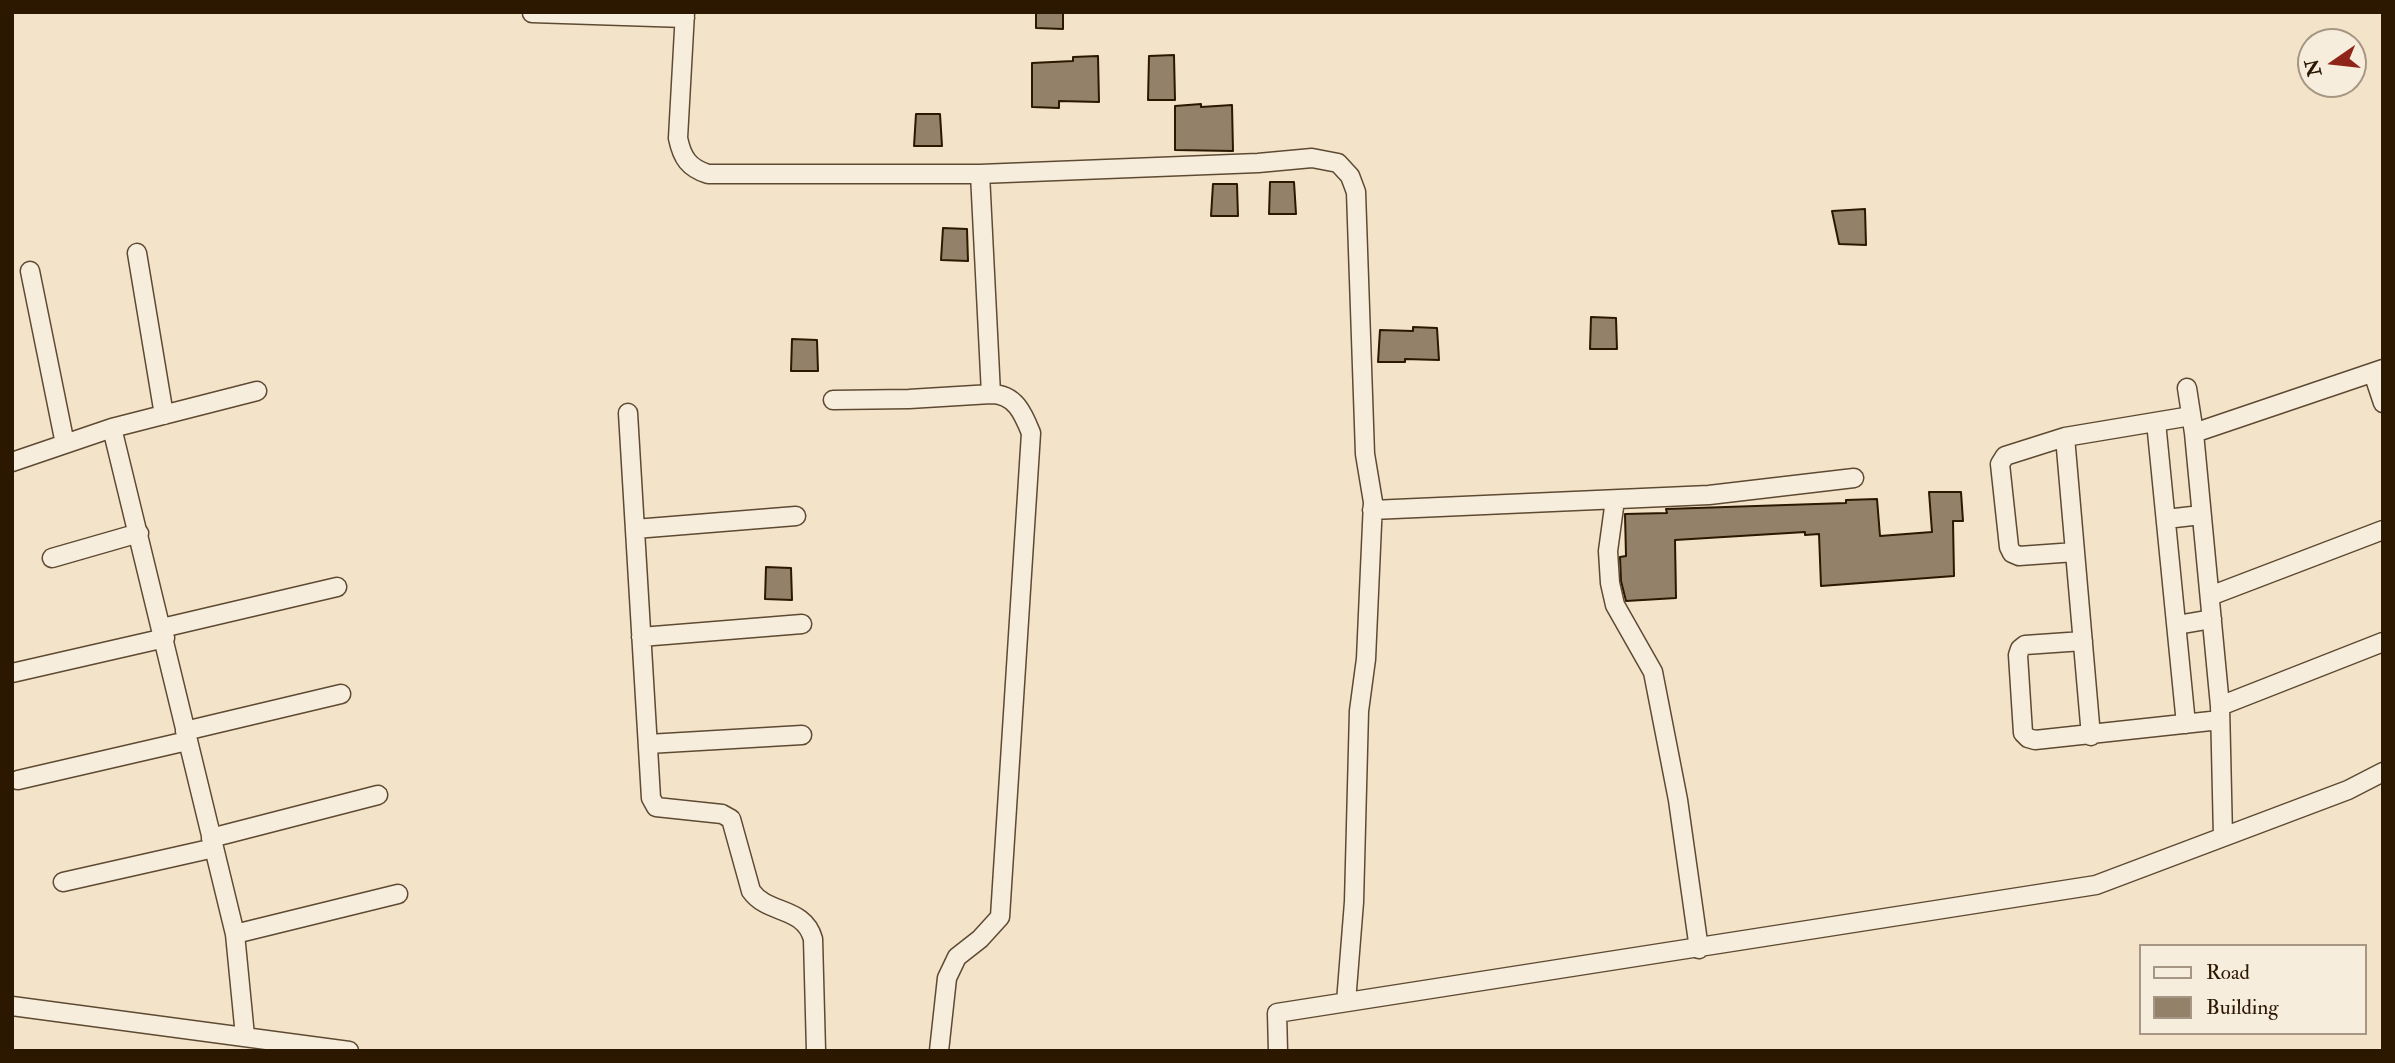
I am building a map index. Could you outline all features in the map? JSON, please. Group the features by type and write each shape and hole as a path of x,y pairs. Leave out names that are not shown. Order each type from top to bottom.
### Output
{"street":[{"path":"532,13 685,15 678,138 681,153 688,163 698,171 708,174 980,174 1258,163 1312,158 1338,163 1350,176 1356,192 1365,454 1372,510 1366,659 1359,711 1354,902 1346,1002"},
{"path":"980,174 991,394"},
{"path":"137,253 164,415"},
{"path":"30,271 65,444"},
{"path":"2075,552 2019,556 2012,553 2009,547 2000,464 2005,456 2065,437 2156,422 2192,425 2378,371 2383,403"},
{"path":"2187,388 2220,713 2223,837"},
{"path":"12,462 112,428 257,391"},
{"path":"833,400 1003,394 1014,401 1025,416 1031,433 1000,918 980,939 957,957 947,978 939,1051"},
{"path":"628,413 651,798 656,807 723,814 731,819 751,891 757,900 801,919 810,927 813,939 816,1051"},
{"path":"2156,422 2186,724"},
{"path":"112,428 236,934 244,1036"},
{"path":"2065,437 2091,736"},
{"path":"1372,510 1709,495 1854,478"},
{"path":"1615,500 1608,551 1610,583 1615,605 1653,672 1678,800 1699,949"},
{"path":"2166,519 2201,515"},
{"path":"635,528 796,516"},
{"path":"2210,596 2383,530"},
{"path":"52,558 139,533"},
{"path":"12,673 337,587"},
{"path":"2177,625 2212,619"},
{"path":"641,637 802,624"},
{"path":"2083,641 2025,645 2020,649 2018,655 2023,733 2028,738 2035,740 2091,736 2186,724 2220,713 2383,642"},
{"path":"18,780 341,694"},
{"path":"648,744 802,735"},
{"path":"1278,1051 1278,1013 2096,885 2348,790 2383,772"},
{"path":"63,882 213,843 378,795"},
{"path":"236,934 398,894"},
{"path":"12,1006 349,1051"}],"building":[{"path":"1036,12 1063,12 1063,29 1036,28"},
{"path":"1174,55 1175,100 1148,100 1149,56"},
{"path":"1098,56 1099,102 1059,101 1059,108 1032,107 1032,63 1073,61 1073,57"},
{"path":"1201,104 1201,107 1232,105 1233,151 1175,150 1175,106"},
{"path":"916,114 940,114 942,146 914,146"},
{"path":"1270,182 1294,182 1296,214 1269,214"},
{"path":"1213,184 1237,184 1238,216 1211,216"},
{"path":"1865,209 1866,245 1839,244 1832,211"},
{"path":"943,228 967,229 968,261 941,260"},
{"path":"1591,317 1616,318 1617,349 1590,349"},
{"path":"1413,327 1437,328 1439,360 1405,359 1405,362 1378,362 1380,330 1413,331"},
{"path":"792,339 817,340 818,371 791,371"},
{"path":"1929,492 1961,492 1963,521 1953,521 1954,576 1821,586 1819,534 1805,535 1805,532 1675,540 1676,598 1626,601 1621,581 1620,557 1626,556 1625,514 1667,513 1666,509 1846,503 1846,500 1877,499 1880,536 1932,532"},
{"path":"766,567 791,568 792,600 765,599"}]}
